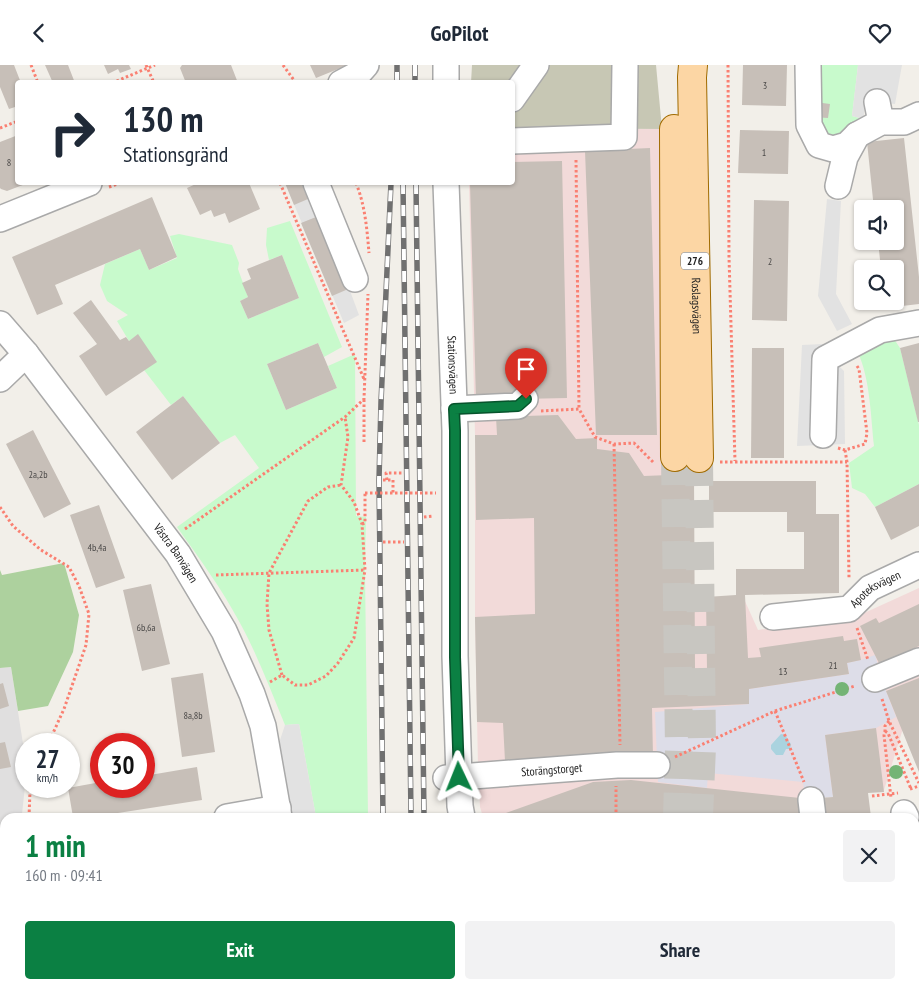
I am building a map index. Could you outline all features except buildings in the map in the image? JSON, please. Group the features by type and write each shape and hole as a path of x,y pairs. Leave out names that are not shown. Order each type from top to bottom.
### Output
{"main road":[{"name":"Roslagsvägen","path":"674,65 688,460"},
{"name":"Roslagsvägen","path":"688,460 693,65"}],"street":[{"path":"347,80 358,74 366,65"},
{"path":"446,65 446,80"},
{"path":"515,95 536,65"},
{"path":"515,141 624,137 625,65"},
{"path":"808,65 809,125 819,145 832,149 847,145 879,112 904,122 919,115"},
{"path":"838,186 845,157 857,135"},
{"path":"0,219 84,185"},
{"path":"317,185 364,275"},
{"name":"Stationsvägen","path":"446,185 455,440 455,657 452,777 461,813"},
{"path":"823,435 825,359 880,330 919,323"},
{"name":"Västra Banvägen","path":"0,324 26,354 178,554 224,631 252,694 263,726 278,813"},
{"path":"0,379 26,354"},
{"path":"454,409 529,405"},
{"name":"Apoteksvägen","path":"773,617 849,609 870,588 919,565"},
{"path":"875,679 919,661"},
{"name":"Storängstorget","path":"452,777 616,765 657,765"}],"path":[{"path":"31,65 37,80"},
{"path":"119,80 155,65"},
{"path":"283,65 294,80"},
{"path":"728,65 728,257 735,461"},
{"path":"147,67 153,80"},
{"path":"0,128 15,122"},
{"path":"576,155 579,409 594,437 614,444 634,443 652,463 688,460 847,462"},
{"path":"281,185 365,381"},
{"path":"357,185 367,231 364,275 364,442"},
{"path":"823,435 837,448 845,450 865,444 866,433 859,369 847,348"},
{"path":"168,541 345,417 364,399"},
{"path":"529,405 579,409"},
{"path":"341,485 328,487 308,501 269,573 267,604 269,630 282,675 295,685 308,685 326,676 338,663 354,638 365,570 362,524 354,502 341,485 348,437 345,417"},
{"path":"614,444 620,754 616,765 616,813"},
{"path":"845,450 847,462 849,609 889,721 919,784 911,789 903,808"},
{"path":"393,493 393,480 385,481 386,473 404,473"},
{"path":"362,524 365,523 365,493 436,493"},
{"path":"0,507 13,526 41,550 69,567 79,586 89,615 86,645 64,709 53,733"},
{"path":"424,517 436,516"},
{"path":"383,542 404,542"},
{"path":"196,583 214,575 365,570"},
{"path":"252,694 282,675"},
{"path":"657,765 775,711 875,679"},
{"path":"775,711 812,809"},
{"path":"889,721 885,726 886,731 884,735 891,799 903,808"},
{"path":"886,731 911,789"},
{"path":"872,796 903,808"},
{"path":"29,813 30,798"}],"shaded area":[{"path":"472,65 656,65 662,129 515,128 515,80 471,80"},
{"path":"858,65 902,65 895,104 867,99 863,119 852,116"},
{"path":"515,128 662,129 669,471 694,474 694,600 744,599 758,630 862,614 919,588 919,705 909,709 884,790 800,798 801,813 482,813 478,766 475,617 475,435 469,185 515,185"},
{"path":"286,185 311,185 359,315 344,323"},
{"path":"827,199 841,201 836,294 852,324 837,331 818,296"},
{"path":"823,344 820,366 838,365 844,371 845,444 797,446 802,345"},
{"path":"875,655 896,717 876,728 825,735 833,797 805,796 803,782 708,773 707,788 658,782 655,712 749,704 749,689 849,674 847,663"},
{"path":"11,667 21,733 15,733 15,798 24,798 22,813 0,813 0,668"},
{"path":"299,724 315,813 284,813 274,758 285,725"}],"green space":[{"path":"815,65 858,65 852,116 863,119 846,139 818,136"},
{"path":"290,221 342,347 324,357 318,343 267,364 286,410 337,388 328,366 355,354 356,516 366,517 368,813 315,813 299,724 285,725 247,635 218,586 177,527 259,468 235,435 220,443 183,396 171,405 144,370 138,335 129,341 117,321 128,315 107,301 100,285 105,264 140,249 149,270 177,258 170,236 179,234 232,245 248,297 240,301 248,319 299,298 282,255 269,260 266,245 267,228"},
{"path":"892,336 900,348 919,425 919,484 875,507 865,494 852,488 849,463 874,446 868,386 858,353"},
{"path":"64,563 79,615 73,652 48,706 18,711 11,667 0,668 0,570 2,575"}],"water":[{"path":"781,734 786,735 791,744 790,749 786,749 783,755 776,755 771,749 771,745"}],"tunnel":[{"path":"675,457 679,748 677,813"},
{"path":"699,458 702,747 699,813"}],"railway":[{"path":"397,65 397,80"},
{"path":"415,65 415,80"},
{"path":"383,813 379,480 391,185"},
{"path":"403,185 411,813"},
{"path":"416,185 424,813"}],"route":[{"path":"459,777 455,657 454,409 518,406 526,399"}]}
